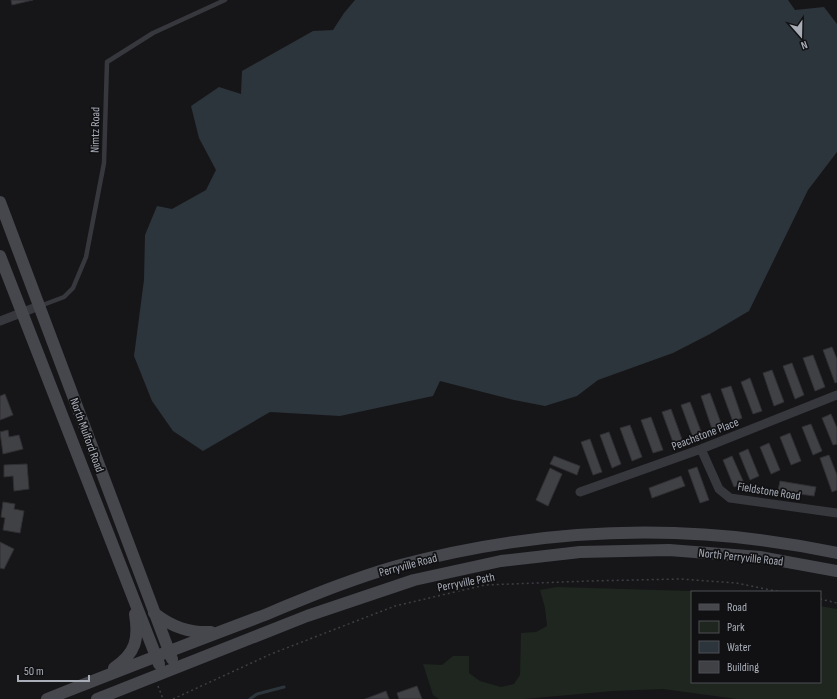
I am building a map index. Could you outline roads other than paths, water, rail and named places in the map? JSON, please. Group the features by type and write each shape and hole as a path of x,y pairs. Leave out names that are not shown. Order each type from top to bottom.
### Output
{"main road":[{"name":"North Mulford Road","path":"0,202 175,668"},
{"name":"North Mulford Road","path":"0,256 162,673"},
{"name":"Perryville Road","path":"156,657 334,587 389,569 458,552 522,540 572,535 625,532 674,532"},
{"name":"North Perryville Road","path":"674,532 731,536 796,544 837,553"},
{"name":"North Perryville Road","path":"669,550 760,557 837,572"},
{"name":"Perryville Road","path":"162,673 307,616 414,580 501,561 580,552 669,550"},
{"path":"104,677 131,654 136,642 136,622 132,597"},
{"path":"154,612 165,621 180,629 197,633 220,632"},
{"path":"47,699 156,657"},
{"path":"97,699 162,673"}],"street":[{"path":"0,321 39,306"},
{"name":"Peachstone Place","path":"580,492 701,449 837,395"},
{"name":"Fieldstone Road","path":"701,449 719,489 730,498 837,513"}],"lane":[{"name":"Nimtz Road","path":"39,306 64,297 73,288 86,257 104,163 107,62 153,33 225,0"}],"water":[{"path":"355,0 788,0 795,10 824,7 837,24 837,152 808,190 749,311 710,334 673,353 598,380 577,396 545,406 514,400 440,381 433,396 340,416 270,412 203,451 173,431 152,401 134,356 144,280 145,235 157,206 172,209 206,190 216,170 199,138 191,106 219,87 241,94 242,71 313,31 333,30"}],"waterway":[{"path":"250,699 257,694 284,687"}]}
